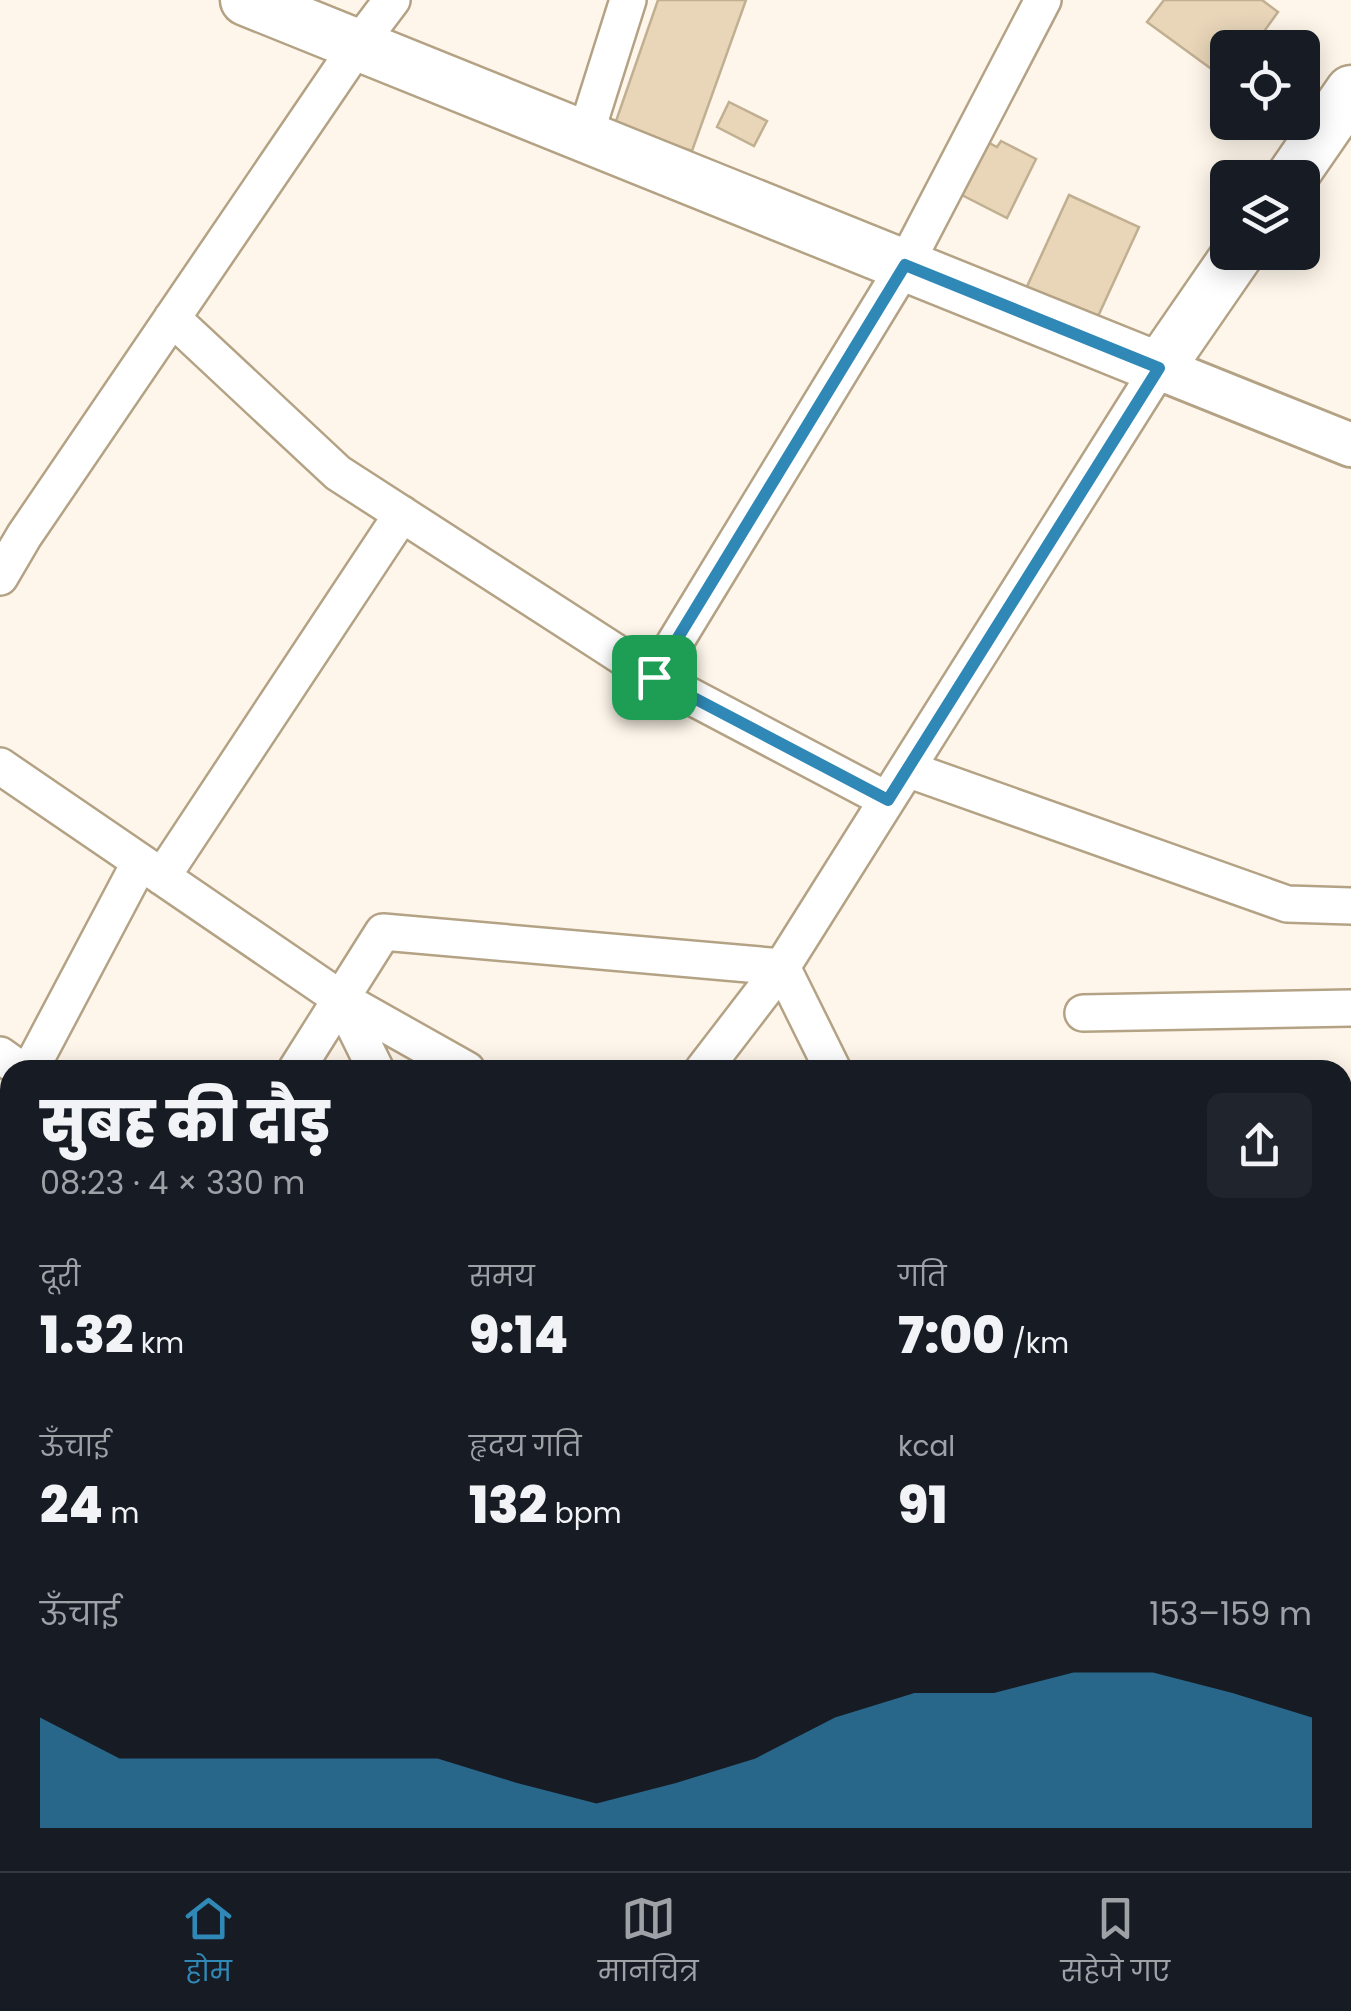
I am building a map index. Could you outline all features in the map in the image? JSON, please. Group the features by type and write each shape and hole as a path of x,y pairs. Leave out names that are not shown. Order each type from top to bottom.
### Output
{"main road":[{"path":"246,0 1159,368 1227,270"},
{"path":"1303,160 1351,91"}],"street":[{"path":"0,577 12,527 172,318 392,0"},
{"path":"585,136 628,0"},
{"path":"654,677 905,265 1044,0"},
{"path":"172,318 338,472 654,677 888,800"},
{"path":"711,1060 782,968 1159,368 1351,445"},
{"path":"36,1060 151,869 402,514"},
{"path":"0,766 341,999 450,1060"},
{"path":"908,768 1287,904 1351,906"},
{"path":"302,1060 383,932 782,968"},
{"path":"782,968 828,1060"},
{"path":"341,999 371,1060"},
{"path":"1084,1014 1350,1008 1351,1000"}],"building":[{"path":"658,0 746,0 692,151 615,124"},
{"path":"1164,0 1262,0 1278,12 1265,30 1210,30 1210,68 1147,22"},
{"path":"729,102 767,121 754,146 717,127"},
{"path":"980,138 997,147 1001,141 1036,159 1007,218 954,191"},
{"path":"1069,195 1139,227 1094,325 1024,293"}],"route":[{"path":"905,265 1159,368 888,800 654,677 905,265"}]}
